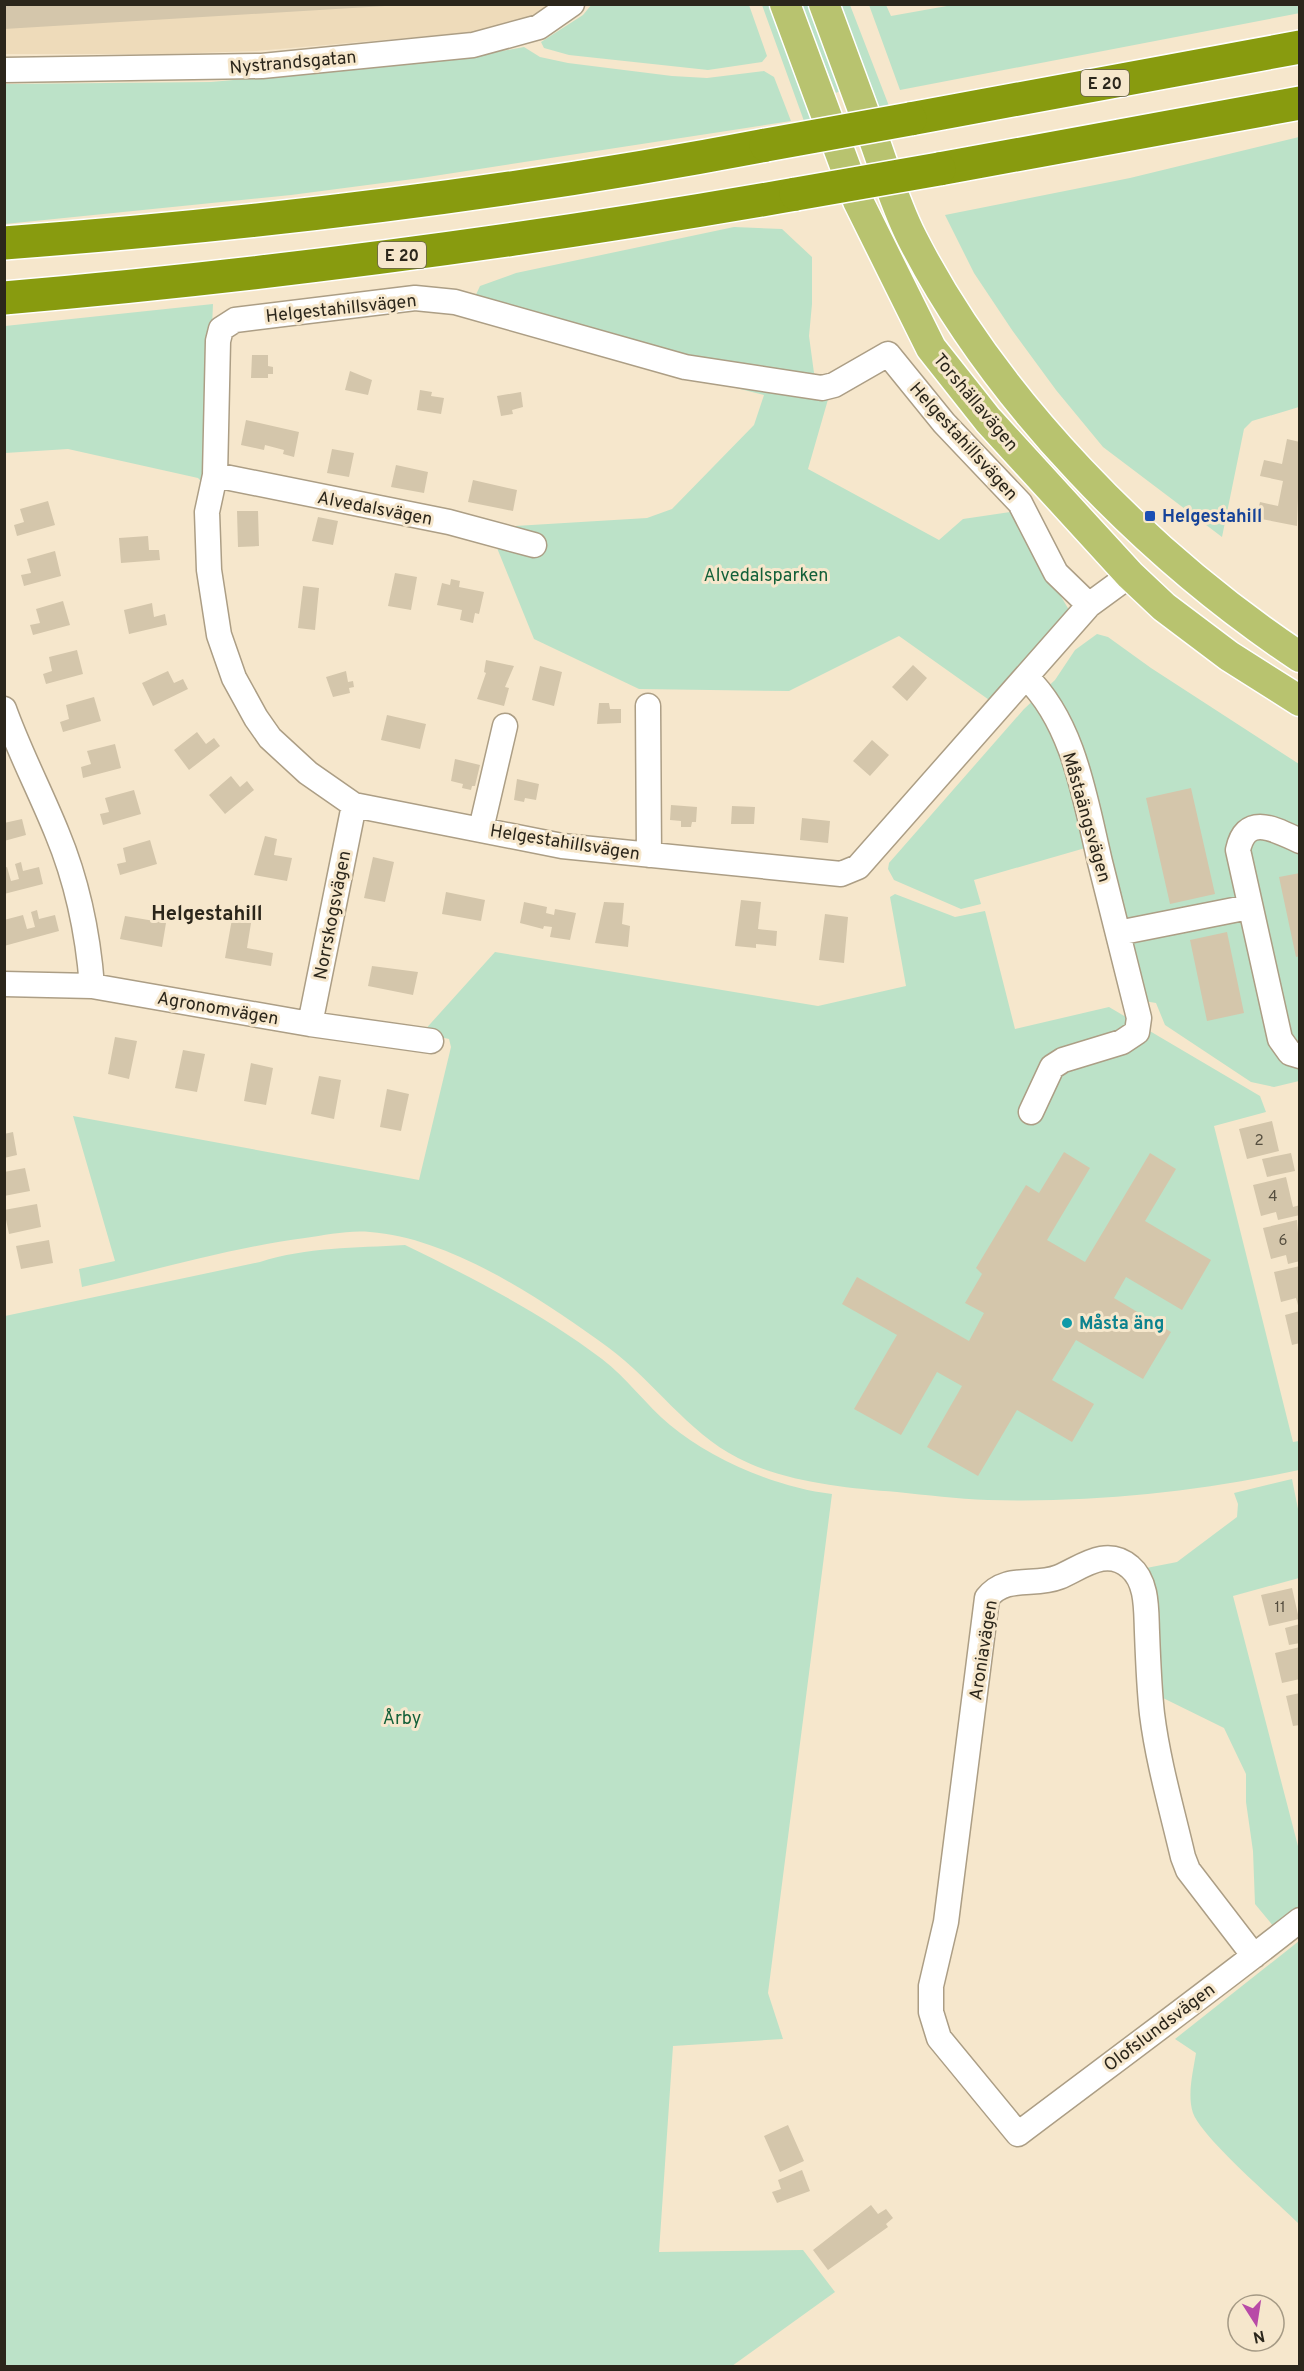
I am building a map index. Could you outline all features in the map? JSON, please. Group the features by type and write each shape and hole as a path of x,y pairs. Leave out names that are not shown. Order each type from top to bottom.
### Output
{"highway":[{"name":"E 20","path":"4,243 138,233 415,200 766,145 1299,47"},
{"name":"E 20","path":"4,298 329,265 516,240 939,169 1299,103"}],"main road":[{"name":"Torshällavägen","path":"785,4 858,201 931,348 988,420 1130,575 1164,607 1220,649 1299,701"},
{"name":"Torshällavägen","path":"824,4 912,238 972,338 1018,402 1113,504 1251,625 1299,657"},
{"path":"1130,575 1156,543"}],"street":[{"name":"Nystrandsgatan","path":"4,70 262,66 473,45 539,27 572,4"},
{"name":"Helgestahillsvägen","path":"1089,605 1056,573 1020,503 944,423 888,354 834,385 822,388 766,377 721,374 674,364 455,302 415,298 235,320 221,329 218,341 215,475 207,512 209,570 215,619 225,656 243,696 270,738 308,773 354,805 562,846 841,874 858,867 1089,605 1130,575"},
{"name":"Alvedalsvägen","path":"215,475 449,522 534,545"},
{"name":"Måstaängsvägen","path":"1026,677 1042,692 1054,711 1080,779 1139,1018 1137,1032 1122,1042 1063,1060 1052,1067 1031,1112"},
{"name":"Helgestahillsvägen","path":"648,706 650,855"},
{"path":"4,709 57,833 71,874 88,943 92,986"},
{"name":"Helgestahillsvägen","path":"481,829 505,726"},
{"name":"Norrskogsvägen","path":"310,1024 354,805"},
{"path":"1299,841 1272,828 1257,826 1247,830 1240,838 1238,850 1280,1039 1290,1053 1299,1056"},
{"path":"1118,933 1249,907"},
{"name":"Agronomvägen","path":"4,984 92,986 310,1024 431,1041"},
{"name":"Aroniavägen","path":"1018,2134 939,2038 931,2012 931,1986 946,1922 987,1598 997,1588 1018,1581 1059,1577 1098,1559 1113,1560 1127,1565 1136,1574 1145,1600 1154,1722 1183,1857 1188,1870 1254,1956"},
{"name":"Olofslundsvägen","path":"1018,2134 1299,1920"}],"shaded area":[{"path":"5,5 553,5 517,24 477,32 256,51 167,54 5,54"}],"green space":[{"path":"592,4 749,5 767,56 762,62 708,70 569,55 544,48 541,42 583,15"},
{"path":"958,4 1299,4 1300,13 900,90 869,5 886,5 891,16"},
{"path":"762,5 770,5 813,119 804,121"},
{"path":"801,5 811,5 840,91 836,93"},
{"path":"839,5 850,5 889,106 877,108"},
{"path":"524,47 540,57 568,63 672,76 707,78 764,71 774,77 791,121 421,178 291,195 5,224 5,84 211,82 453,60"},
{"path":"1299,137 1299,407 1252,421 1244,429 1222,537 1103,447 1056,390 1012,330 974,273 945,215 1130,178"},
{"name":"Alvedalsparken","path":"734,227 782,229 812,257 809,336 814,373 829,396 808,469 939,540 963,519 1017,511 1034,551 1072,615 992,702 899,636 789,691 639,689 534,639 495,543 515,526 647,518 672,509 754,425 764,395 605,355 471,305 480,286 516,273"},
{"path":"213,304 205,485 198,478 68,449 5,453 5,326"},
{"path":"1097,634 1108,637 1151,668 1299,764 1299,1081 1274,1087 1251,1082 1165,1025 1156,1003 1144,1001 1106,842 974,880 981,904 961,909 894,880 888,869 889,863 1024,709 1055,680 1075,650"},
{"path":"895,894 955,917 985,911 1015,1029 1109,1007 1260,1096 1266,1112 1214,1126 1293,1442 1299,1441 1299,1470 1183,1490 1067,1500 988,1500 942,1497 836,1486 775,1473 738,1458 720,1447 687,1420 641,1375 609,1348 526,1292 465,1259 433,1246 401,1237 370,1232 337,1233 249,1247 82,1287 79,1269 115,1261 73,1116 419,1180 451,1047 449,1039 422,1033 495,952 818,1006 906,986 890,897"},
{"name":"Årby","path":"405,1245 506,1297 579,1342 611,1366 670,1425 705,1450 768,1479 811,1491 832,1494 768,1993 783,2039 673,2046 659,2252 803,2250 835,2292 732,2366 5,2366 5,1316 295,1253"},
{"path":"1292,1479 1299,1514 1299,1578 1233,1596 1299,1850 1299,1913 1279,1933 1255,1904 1253,1851 1246,1802 1246,1774 1224,1728 1163,1698 1149,1676 1131,1571 1177,1562 1237,1517 1238,1504 1234,1493"},
{"path":"1299,1941 1299,2224 1241,2170 1199,2124 1191,2106 1191,2083 1196,2053 1175,2039"}],"building":[{"path":"4,4 385,4 385,6 4,29"},
{"path":"252,355 268,355 268,366 273,367 273,374 268,374 268,378 251,378"},
{"path":"350,371 372,380 368,395 345,390"},
{"path":"420,390 432,392 431,396 444,398 441,414 417,410"},
{"path":"521,392 523,407 512,410 513,414 501,416 497,396"},
{"path":"246,420 299,432 294,457 283,454 284,450 265,445 264,450 241,445"},
{"path":"1287,439 1300,442 1297,526 1256,518 1260,502 1278,506 1283,481 1260,476 1264,460 1282,464"},
{"path":"332,449 354,453 349,477 327,473"},
{"path":"396,465 428,472 424,493 391,487"},
{"path":"473,480 517,490 513,511 468,502"},
{"path":"48,501 55,525 17,536 14,525 24,522 20,509"},
{"path":"237,511 258,511 259,546 238,547"},
{"path":"318,517 338,521 333,545 312,541"},
{"path":"148,536 149,550 159,550 160,560 121,563 119,538"},
{"path":"55,551 61,576 24,586 21,575 31,573 27,559"},
{"path":"395,573 417,577 411,610 388,606"},
{"path":"451,579 460,581 459,587 484,592 479,614 475,613 473,623 460,620 462,610 437,605 442,583 450,585"},
{"path":"303,586 319,588 315,630 298,628"},
{"path":"63,601 70,625 33,635 30,625 40,623 36,609"},
{"path":"152,603 154,617 165,614 167,625 129,634 124,610"},
{"path":"77,650 83,674 46,684 43,674 52,671 49,657"},
{"path":"486,660 514,666 505,687 509,688 504,706 477,699 486,673 484,672"},
{"path":"913,665 927,678 907,701 892,687"},
{"path":"540,666 562,672 554,706 532,700"},
{"path":"168,671 174,683 183,679 188,689 153,706 142,683"},
{"path":"346,671 348,682 353,681 354,687 349,688 350,693 333,697 326,677"},
{"path":"94,697 101,721 63,732 60,722 69,719 66,705"},
{"path":"599,703 609,703 610,709 621,709 621,723 597,724"},
{"path":"387,715 426,724 420,749 381,740"},
{"path":"197,732 206,744 214,738 220,746 189,770 174,750"},
{"path":"872,740 889,755 870,776 853,761"},
{"path":"115,744 121,768 83,778 81,767 91,764 87,751"},
{"path":"455,759 480,765 475,786 472,786 471,790 462,788 463,784 451,781"},
{"path":"231,776 240,787 247,781 254,790 225,814 209,795"},
{"path":"517,779 539,784 536,800 525,798 524,802 514,800"},
{"path":"1191,788 1215,894 1170,904 1146,798"},
{"path":"134,790 141,814 103,825 100,814 109,812 105,798"},
{"path":"671,805 697,807 696,822 692,822 691,827 681,827 681,821 670,820"},
{"path":"732,806 755,807 754,824 731,824"},
{"path":"802,818 830,821 828,843 800,840"},
{"path":"22,819 26,835 4,841 4,823"},
{"path":"265,836 277,839 274,855 292,858 287,881 254,875"},
{"path":"150,840 157,864 120,875 117,864 126,862 123,848"},
{"path":"373,857 394,862 385,902 364,898"},
{"path":"21,862 23,871 39,867 43,884 4,894 4,868 7,867 11,881 19,879 15,864"},
{"path":"1300,873 1300,956 1296,957 1279,877"},
{"path":"446,892 485,900 481,921 442,914"},
{"path":"741,900 761,902 758,929 777,931 776,946 756,944 756,948 735,946"},
{"path":"524,902 547,907 546,913 554,915 555,909 576,913 570,940 550,937 552,927 544,926 543,929 520,923"},
{"path":"604,902 624,903 622,924 630,926 628,947 595,943"},
{"path":"37,910 39,919 55,915 59,931 4,946 4,920 23,915 27,929 35,927 31,912"},
{"path":"825,914 848,917 844,963 819,960"},
{"path":"125,916 166,923 162,947 120,939"},
{"path":"232,919 251,923 247,948 273,953 271,966 225,958"},
{"path":"1227,932 1244,1013 1207,1021 1190,940"},
{"path":"372,966 418,972 413,995 368,986"},
{"path":"115,1037 137,1041 129,1079 108,1074"},
{"path":"183,1050 205,1054 197,1092 175,1088"},
{"path":"251,1063 273,1068 266,1105 244,1101"},
{"path":"319,1076 341,1080 334,1119 311,1114"},
{"path":"387,1089 409,1094 401,1131 380,1127"},
{"path":"1272,1121 1279,1151 1247,1159 1239,1129"},
{"path":"13,1132 17,1155 4,1158 4,1134"},
{"name":"Måsta äng","path":"1064,1152 1090,1168 1047,1240 1085,1262 1150,1153 1176,1169 1145,1221 1211,1260 1182,1310 1126,1277 1114,1298 1171,1332 1143,1379 1076,1340 1052,1380 1094,1404 1072,1442 1017,1410 978,1476 927,1447 962,1386 937,1372 901,1435 854,1409 897,1335 842,1304 857,1277 969,1341 984,1313 965,1303 982,1274 976,1268 1026,1185 1039,1193"},
{"path":"1291,1153 1295,1171 1267,1177 1262,1159"},
{"path":"25,1168 30,1191 4,1196 4,1172"},
{"path":"1286,1177 1293,1207 1300,1205 1300,1215 1278,1220 1276,1212 1261,1216 1253,1185"},
{"path":"37,1204 41,1227 9,1234 4,1210"},
{"path":"1297,1220 1300,1261 1288,1264 1286,1255 1271,1259 1263,1228"},
{"path":"49,1240 53,1263 21,1269 16,1246"},
{"path":"1300,1266 1299,1309 1296,1298 1281,1302 1274,1272"},
{"path":"1300,1311 1300,1343 1292,1345 1285,1315"},
{"path":"1292,1588 1299,1619 1269,1626 1261,1595"},
{"path":"1300,1624 1300,1643 1289,1645 1285,1628"},
{"path":"1300,1647 1300,1679 1282,1683 1275,1653"},
{"path":"1300,1693 1300,1725 1293,1726 1286,1696"},
{"path":"788,2125 804,2161 780,2172 764,2136"},
{"path":"802,2170 810,2191 777,2203 772,2192 781,2189 778,2180"},
{"path":"871,2205 878,2214 886,2209 893,2218 886,2224 888,2227 828,2270 813,2250"}],"place":[{"name":"Helgestahill","path":"1150,516"},
{"name":"Måsta äng","path":"1067,1323"}],"district":[{"name":"Helgestahill","path":"207,913"}]}
